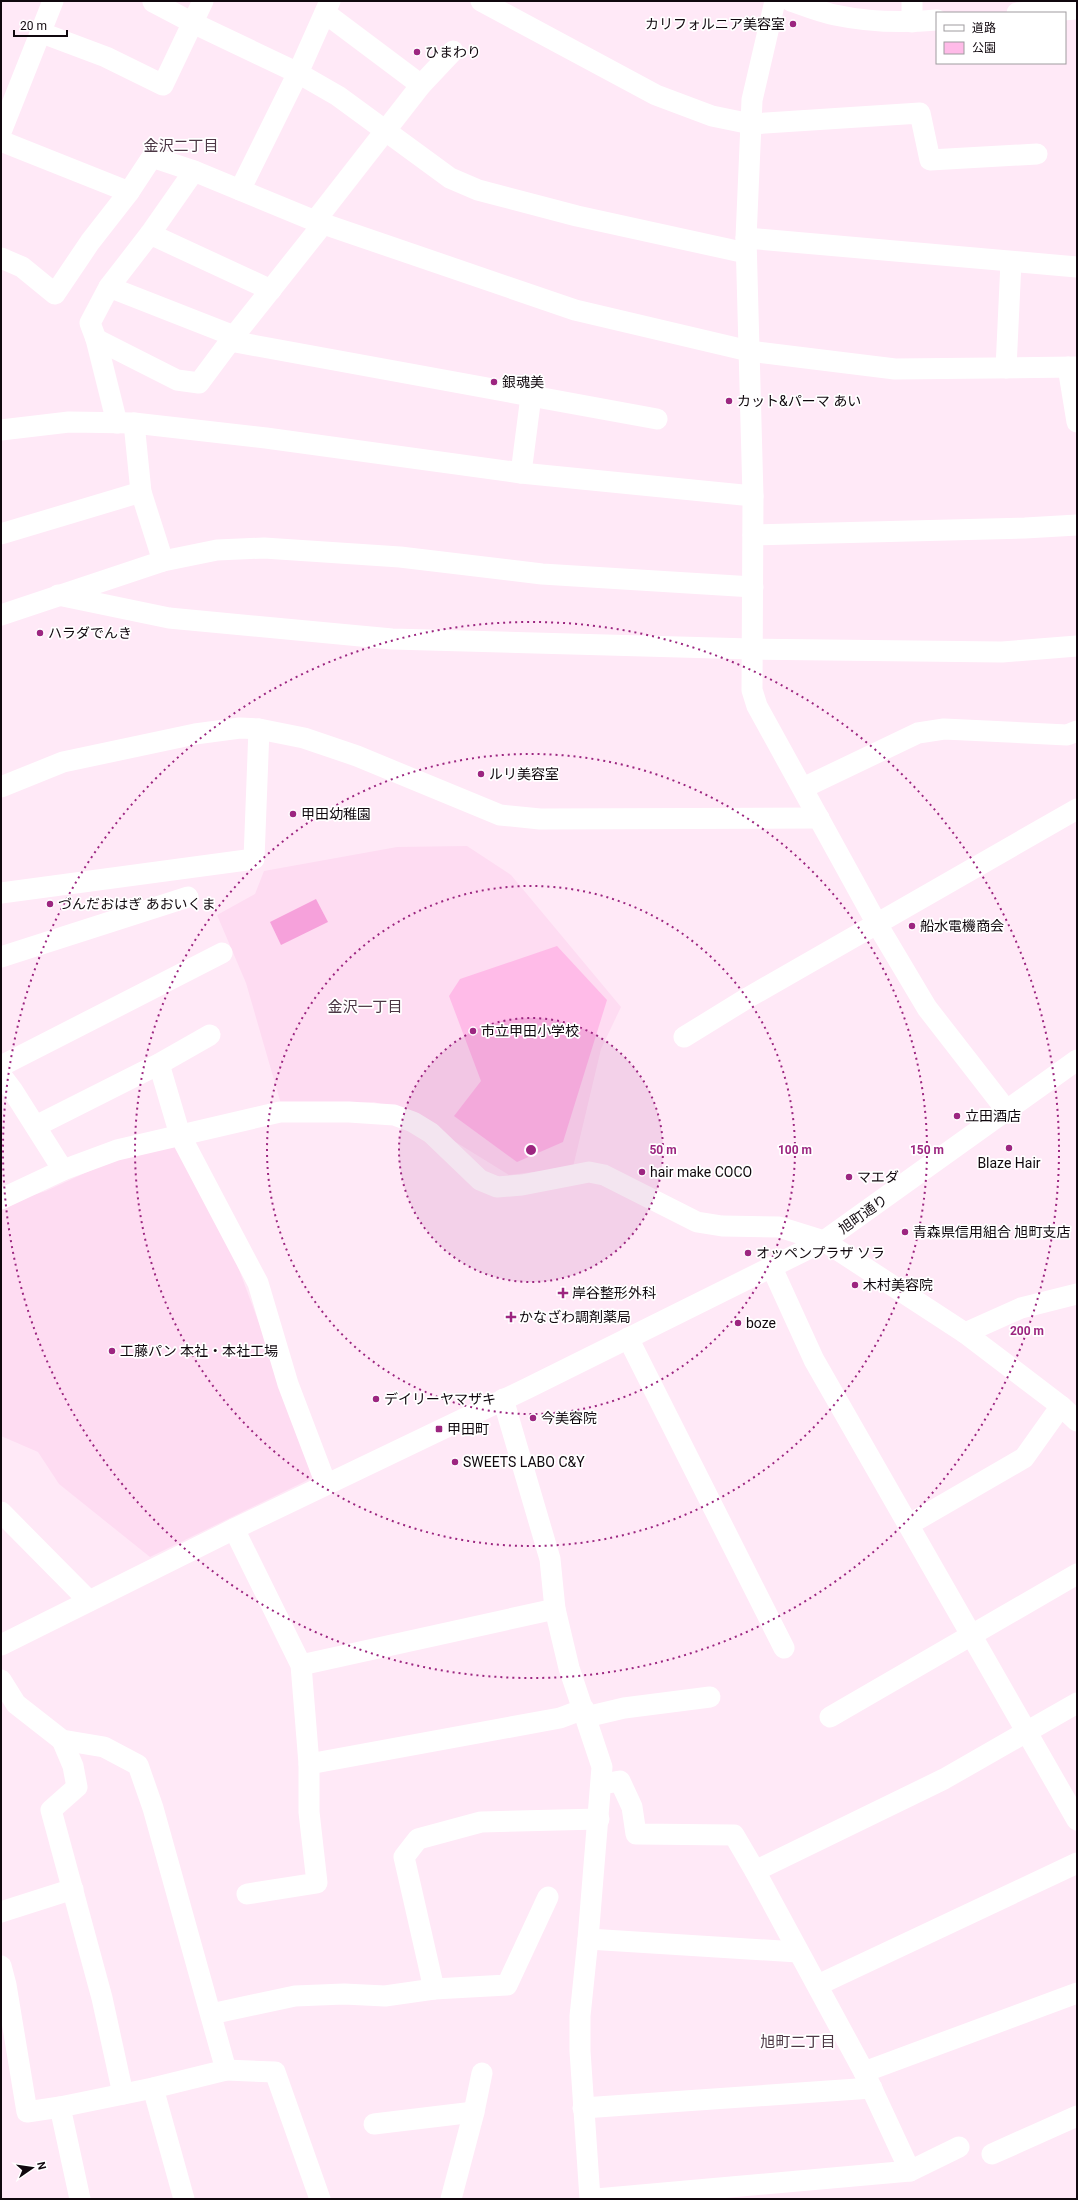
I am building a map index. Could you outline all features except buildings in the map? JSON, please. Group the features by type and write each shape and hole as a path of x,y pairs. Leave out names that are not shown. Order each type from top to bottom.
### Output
{"street":[{"path":"1,132 42,33 53,1"},
{"path":"42,33 106,56 163,85 203,1"},
{"path":"482,1 656,95 712,116 751,124 920,113 930,160 1037,154"},
{"path":"775,1 752,100 746,245 753,496 751,648 752,690 757,706 877,924 927,1008 1007,1111"},
{"path":"791,1 835,15 873,20 912,22 936,20"},
{"path":"912,1 912,22"},
{"path":"153,2 193,24 298,74 338,96 450,178 478,190 577,216 746,245 1011,262 1077,268"},
{"path":"240,190 298,74 328,7 421,85"},
{"path":"1033,12 1077,9"},
{"path":"96,339 177,380 199,383 270,290 421,85 453,51"},
{"path":"1,141 129,192"},
{"path":"1,258 22,267 55,294 90,242 129,192 152,158 194,171 319,222 575,310 749,351 895,369 1072,367 1077,422"},
{"path":"163,561 141,492 125,423 90,323 109,287 150,234 194,171"},
{"path":"150,234 270,290"},
{"path":"1006,368 1011,262"},
{"path":"109,287 232,338 657,419"},
{"path":"522,473 531,396"},
{"path":"1,430 70,422 125,423 266,438 522,473 753,496"},
{"path":"1,534 141,492"},
{"path":"753,535 1025,528 1077,525"},
{"path":"1,615 163,561 217,550 264,548 400,557 542,574 753,587"},
{"path":"58,595 169,618 392,639 751,648 1002,652 1077,646"},
{"path":"1,787 62,762 195,734 240,728 259,728 304,738 357,756 500,815 540,819 819,818"},
{"path":"1,893 254,859 259,728"},
{"path":"803,788 918,733 944,729 1067,735 1077,731"},
{"path":"684,1037 749,997 1075,814"},
{"path":"1,957 188,897"},
{"path":"1,1066 222,953"},
{"path":"36,1126 159,1064 210,1035"},
{"name":"旭町通り","path":"1,1645 234,1529 772,1268 824,1241 1077,1060"},
{"path":"159,1064 180,1135 258,1283 288,1384 326,1484"},
{"path":"5,1088 36,1126 63,1170"},
{"path":"1,1199 63,1170 118,1150 280,1112 349,1112 394,1115 413,1122 431,1133 480,1180 497,1187 522,1185 589,1172 604,1175 697,1222 722,1226 779,1227 824,1241 966,1333 1061,1406 1077,1421"},
{"path":"772,1268 814,1360 1077,1820"},
{"path":"966,1333 1021,1308 1077,1294"},
{"path":"628,1338 784,1648"},
{"path":"502,1399 550,1559 555,1610 568,1668 585,1713 602,1767 599,1819 580,2016 583,2108 590,2199"},
{"path":"908,1525 1024,1458 1061,1406"},
{"path":"1,1512 89,1601"},
{"path":"234,1529 301,1666 310,1764 309,1812 317,1884 248,1894"},
{"path":"830,1717 972,1637 1077,1574"},
{"path":"301,1666 555,1610"},
{"path":"1,1680 16,1704 62,1740 104,1747 138,1765 153,1808 226,2070"},
{"path":"310,1764 585,1713 710,1697"},
{"path":"754,1871 944,1779 1077,1703"},
{"path":"62,1740 73,1766 77,1787 51,1810 102,1998 123,2094"},
{"path":"602,1784 620,1781 632,1807 636,1834 734,1835 798,1952 818,1985 868,2080 910,2171"},
{"path":"434,1990 404,1857 418,1840 481,1822 599,1819"},
{"path":"818,1985 1077,1863"},
{"path":"1,1912 72,1889"},
{"path":"211,2014 295,1996 344,1994 384,1996 434,1990 507,1985 548,1897"},
{"path":"588,1939 798,1952"},
{"path":"1,1966 9,2049 27,2112 60,2107 153,2088 226,2070 275,2072 320,2199"},
{"path":"583,2108 868,2080 1077,1993"},
{"path":"451,2199 474,2112 482,2073"},
{"path":"153,2088 184,2199"},
{"path":"60,2107 80,2199"},
{"path":"374,2124 474,2112"},
{"path":"992,2154 1077,2116"},
{"path":"596,2199 910,2171 959,2147"}],"shaded area":[{"path":"467,846 511,875 621,1007 601,1049 573,1167 509,1175 407,1112 374,1102 281,1104 246,983 217,915 255,894 264,871 397,847"},
{"path":"316,899 328,922 281,945 270,922"},
{"name":"工藤パン 本社・本社工場","path":"178,1142 225,1232 316,1476 150,1557 59,1484 38,1452 1,1436 1,1209 9,1203 46,1191 126,1154"}],"green space":[{"path":"557,946 607,1000 563,1142 517,1162 454,1116 481,1081 449,996 460,979"}],"place":[{"name":"カリフォルニア美容室","path":"793,24"},
{"name":"ひまわり","path":"417,52"},
{"name":"銀魂美","path":"494,382"},
{"name":"カット&パーマ あい","path":"729,401"},
{"name":"ハラダでんき","path":"40,633"},
{"name":"ルリ美容室","path":"481,774"},
{"name":"甲田幼稚園","path":"293,814"},
{"name":"づんだおはぎ あおいくま","path":"50,904"},
{"name":"船水電機商会","path":"912,926"},
{"name":"市立甲田小学校","path":"473,1031"},
{"name":"立田酒店","path":"957,1116"},
{"name":"Blaze Hair","path":"1009,1148"},
{"name":"hair make COCO","path":"642,1172"},
{"name":"マエダ","path":"849,1177"},
{"name":"青森県信用組合 旭町支店","path":"905,1232"},
{"name":"オッペンプラザ ソラ","path":"748,1253"},
{"name":"木村美容院","path":"855,1285"},
{"name":"岸谷整形外科","path":"563,1293"},
{"name":"かなざわ調剤薬局","path":"511,1317"},
{"name":"boze","path":"738,1323"},
{"name":"工藤パン 本社・本社工場","path":"112,1351"},
{"name":"デイリーヤマザキ","path":"376,1399"},
{"name":"今美容院","path":"533,1418"},
{"name":"甲田町","path":"439,1429"},
{"name":"SWEETS LABO C&Y","path":"455,1462"}],"district":[{"name":"金沢二丁目","path":"181,146"},
{"name":"金沢一丁目","path":"365,1007"},
{"name":"旭町二丁目","path":"798,2042"}]}
